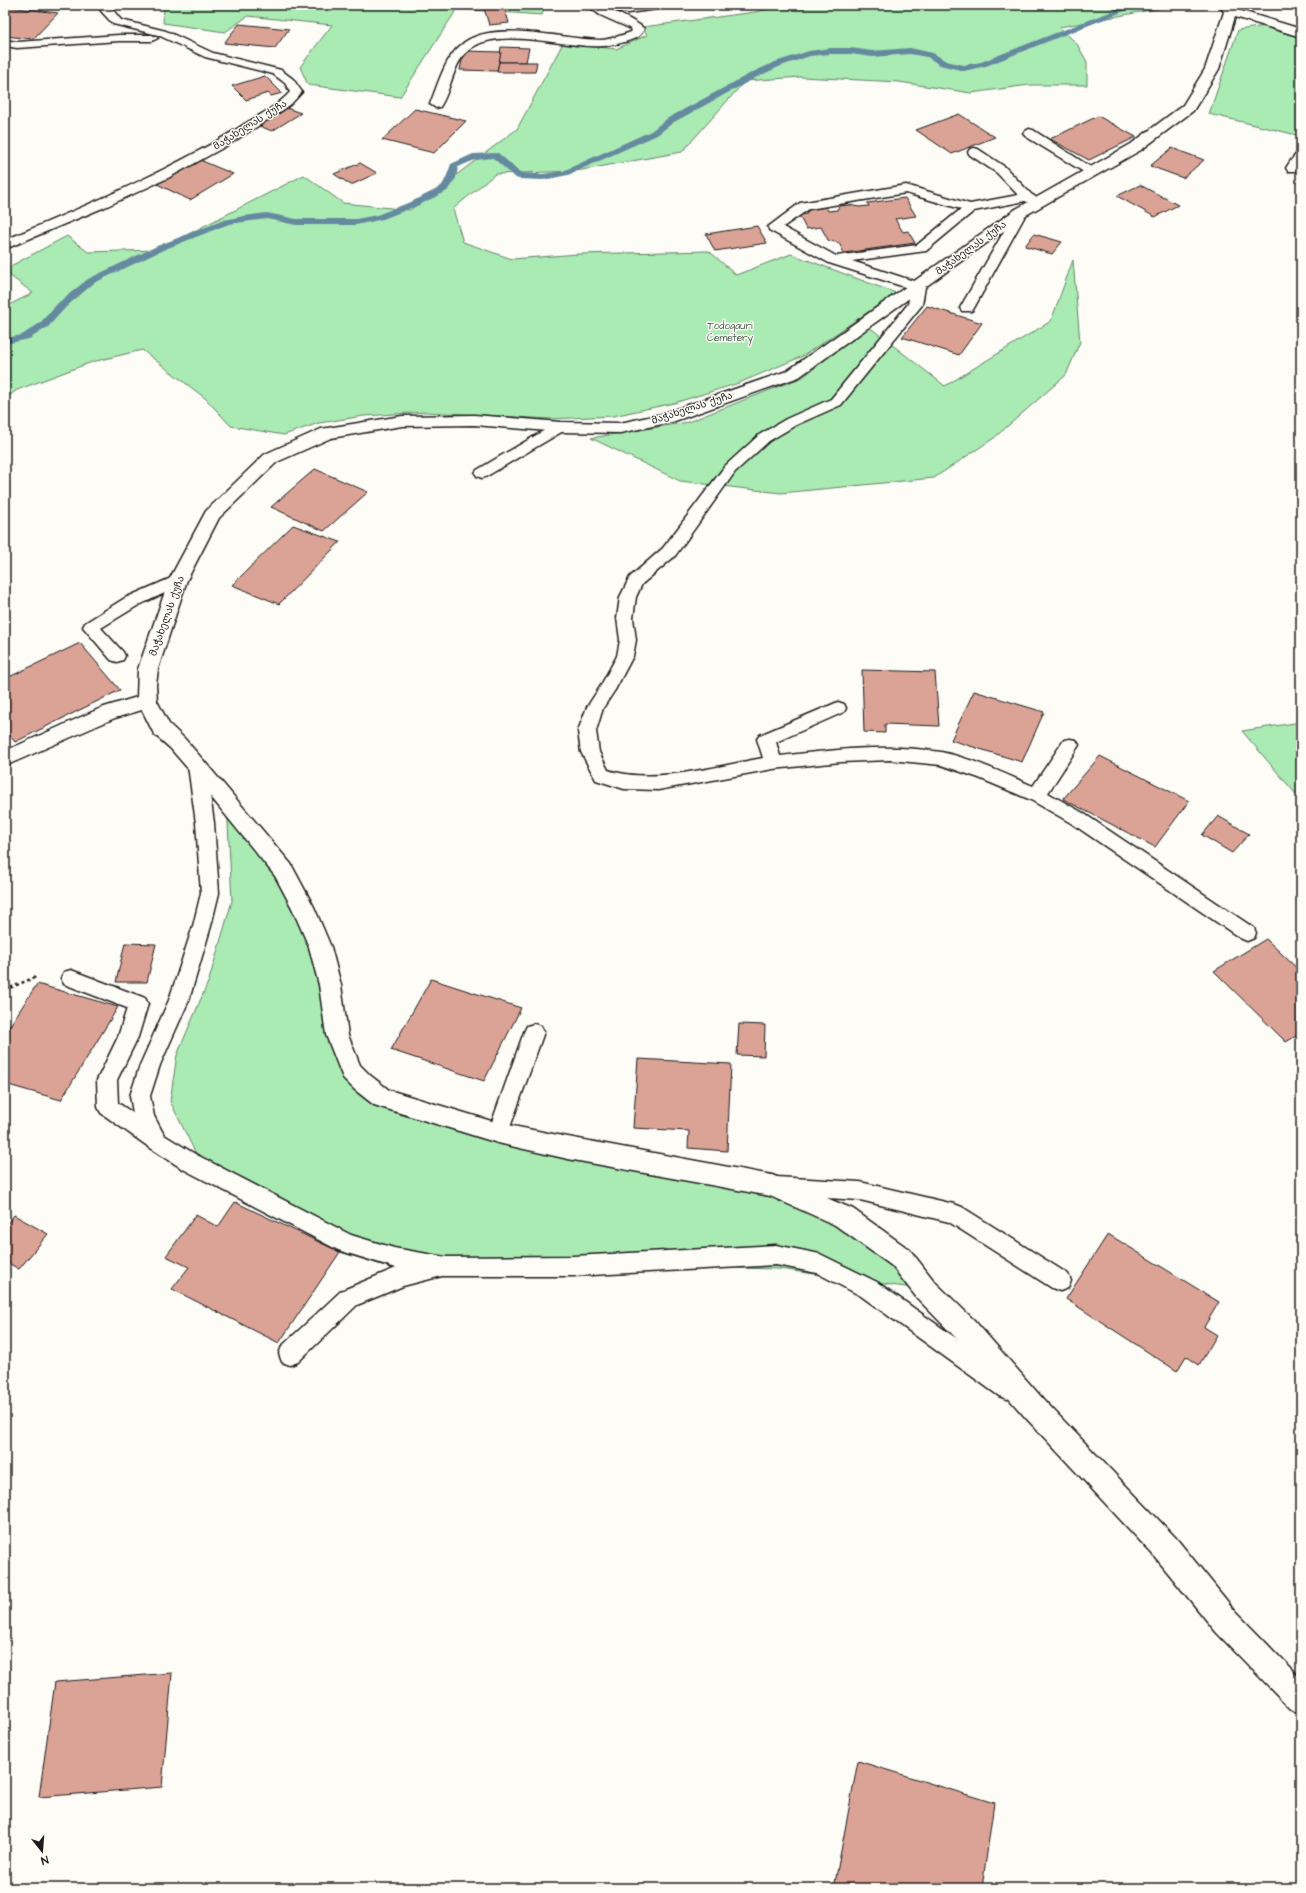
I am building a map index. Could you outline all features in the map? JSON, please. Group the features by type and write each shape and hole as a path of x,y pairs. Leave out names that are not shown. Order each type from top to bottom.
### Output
{"street":[{"name":"მაჭახელას ქუჩა","path":"147,701 146,685 148,669 178,580 212,515 271,458 327,433 402,421 474,420 560,427 620,428 666,418 793,374 918,287 1028,204 1136,147 1188,108 1212,69 1227,9 1301,33"},
{"path":"5,759 108,713 147,701 160,729 177,743 283,870 303,907 320,947 330,985 337,1035 351,1071 382,1098 498,1133 568,1148 772,1186 844,1217 901,1258 926,1290 965,1329 1034,1408 1166,1548 1226,1622 1301,1699"}],"lane":[{"name":"მაჭახელას ქუჩა","path":"5,245 163,175 235,136 289,100 296,92 289,81 276,72 209,55 162,33 118,22 107,11 107,5"},
{"path":"436,104 455,58 466,46 482,38 521,36 604,43 622,40 636,34 638,29 631,23 600,11 593,5"},
{"path":"611,5 628,10 665,5"},
{"path":"5,43 17,45 119,38 171,38"},
{"path":"1029,133 1091,171"},
{"path":"974,152 1001,170 1028,204"},
{"path":"1292,168 1301,156"},
{"path":"1028,204 970,208 906,189 805,206 774,227 834,260 918,287 915,305 836,402 791,422 764,438 730,469 669,552 636,581 628,597 626,618 628,640 625,656 607,690 595,708 587,731 590,752 602,774 624,782 658,783 773,763 841,756 890,754 942,759 985,773 1037,795 1077,818 1247,933"},
{"path":"967,308 1028,204"},
{"path":"834,260 921,248 970,208"},
{"path":"482,473 560,427"},
{"path":"117,656 91,627 131,602 178,580"},
{"path":"773,763 766,739 838,708"},
{"path":"1037,795 1070,745"},
{"path":"157,1142 144,1118 140,1096 150,1065 179,1000 202,926 210,892 205,823 197,766"},
{"path":"71,978 138,1004 128,1037 107,1080 108,1107 188,1162 346,1243 394,1258 445,1267 573,1266 776,1255 820,1264 869,1289 1034,1408"},
{"path":"498,1133 534,1032"},
{"path":"772,1186 860,1191 954,1214 1060,1281"},
{"path":"290,1354 349,1298 402,1276 445,1267"}],"green space":[{"path":"164,5 545,5 542,15 457,9 400,97 308,85 300,67 332,25 248,16 225,32 163,23"},
{"name":"Todogauri Cemetery","path":"787,5 1177,5 1060,27 1077,44 1087,62 1087,85 1029,85 971,93 899,82 801,77 745,81 682,152 576,171 495,174 453,209 463,242 512,259 579,254 709,251 736,275 791,254 896,293 803,356 739,383 674,403 613,416 551,419 426,412 364,416 319,423 284,435 231,426 205,398 142,350 92,362 17,390 5,399 5,307 33,293 5,272 5,269 67,236 88,252 157,250 304,175 343,203 410,210 517,129 563,43 616,49 647,35 643,27 755,12"},
{"path":"1272,25 1301,33 1301,136 1209,114 1238,30"},
{"path":"1073,260 1080,342 1066,375 994,438 934,478 781,493 680,481 591,438 688,422 803,377 868,326 945,386 1051,321"},
{"path":"1301,722 1301,800 1242,731"},
{"path":"227,804 303,907 337,1035 382,1098 703,1172 844,1217 926,1290 779,1269 650,1266 394,1269 340,1252 248,1198 195,1152 170,1101 177,1055 209,980 232,901"}],"building":[{"path":"504,6 509,23 489,25 484,8"},
{"path":"9,7 58,13 33,39 5,36 5,11"},
{"path":"239,24 289,29 275,48 224,43"},
{"path":"501,47 529,48 526,62 499,62"},
{"path":"464,51 501,52 497,71 460,70"},
{"path":"499,62 537,62 535,72 497,72"},
{"path":"265,76 282,93 271,96 268,93 246,100 232,86"},
{"path":"286,108 301,113 272,131 257,125"},
{"path":"415,109 466,121 434,153 382,140"},
{"path":"959,114 995,137 952,154 916,130"},
{"path":"1098,116 1136,137 1089,160 1050,139"},
{"path":"1172,148 1204,160 1183,178 1150,166"},
{"path":"200,160 233,174 190,200 157,184"},
{"path":"360,163 377,173 351,185 334,174"},
{"path":"1140,185 1178,205 1155,217 1117,196"},
{"path":"905,198 916,216 895,219 903,232 908,231 915,243 844,253 839,243 828,240 821,227 806,229 799,215 807,214 804,210 826,207 828,211 837,210 839,206 869,206 867,203"},
{"path":"757,226 767,243 715,251 706,234"},
{"path":"1034,234 1062,242 1052,254 1025,246"},
{"path":"927,306 982,323 959,355 902,337"},
{"path":"315,469 368,492 324,531 271,507"},
{"path":"293,525 340,542 279,604 232,585"},
{"path":"80,643 120,690 15,742 5,730 5,679"},
{"path":"862,670 935,672 939,726 885,724 885,733 864,732"},
{"path":"974,691 1044,712 1022,762 951,740"},
{"path":"1100,756 1189,801 1155,847 1063,799"},
{"path":"1218,816 1249,834 1232,853 1202,835"},
{"path":"1266,939 1301,972 1301,1033 1286,1042 1214,971"},
{"path":"125,943 156,944 147,982 116,982"},
{"path":"431,979 521,1008 484,1081 391,1050"},
{"path":"37,984 118,1007 61,1100 5,1084 5,1033"},
{"path":"739,1024 765,1025 764,1056 737,1055"},
{"path":"638,1059 731,1064 727,1151 688,1148 689,1131 633,1128"},
{"path":"235,1202 340,1252 279,1343 172,1289 189,1267 166,1256 196,1215 218,1227"},
{"path":"14,1215 48,1234 19,1269 5,1261 5,1226"},
{"path":"1108,1234 1219,1302 1204,1327 1217,1335 1199,1365 1186,1356 1177,1371 1066,1299"},
{"path":"172,1673 162,1787 39,1797 55,1682"},
{"path":"858,1761 994,1803 982,1888 834,1888"}],"waterway":[{"path":"5,341 25,337 44,325 62,305 91,281 160,248 227,222 267,216 296,222 356,222 380,217 416,203 444,189 451,178 454,166 473,157 495,155 519,176 543,177 565,173 654,133 671,120 754,75 778,64 809,54 830,51 851,51 872,54 910,51 930,55 943,63 964,68 983,64 1136,5"}]}
